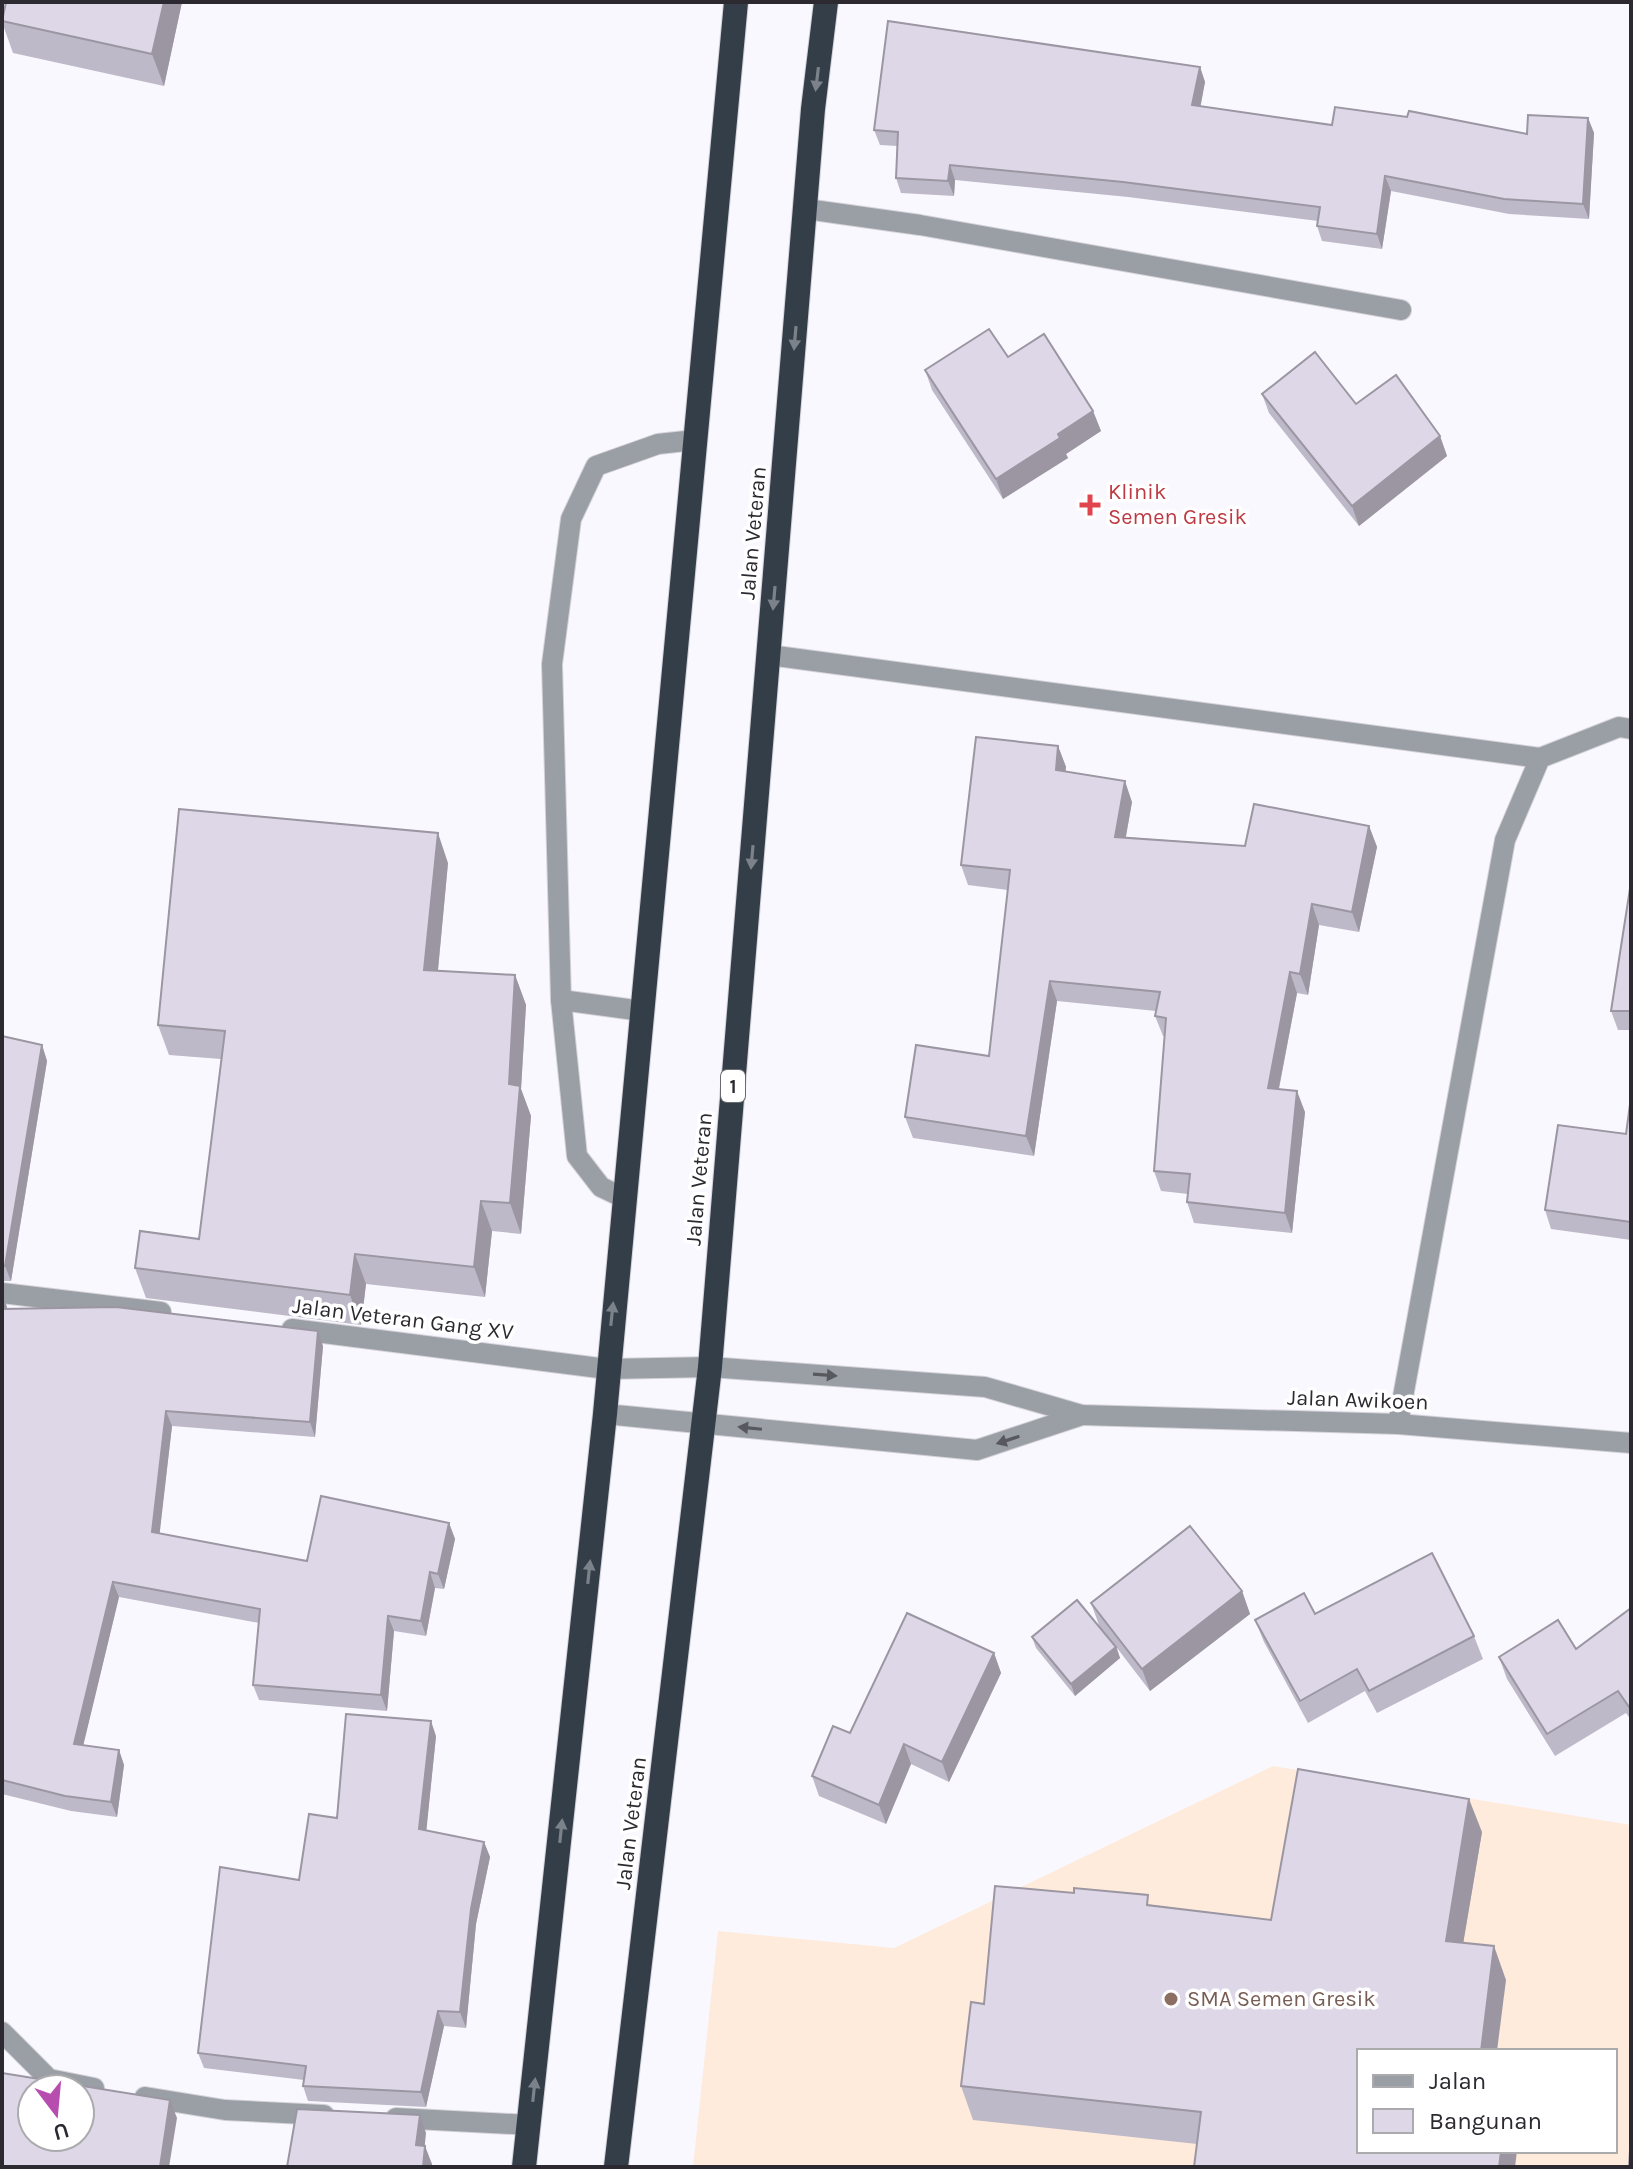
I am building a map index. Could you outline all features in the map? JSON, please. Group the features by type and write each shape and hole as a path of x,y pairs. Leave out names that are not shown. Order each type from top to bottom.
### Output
{"highway":[{"path":"524,2167 605,1414 736,2"},
{"name":"Jalan Veteran","path":"616,2167 710,1367 806,209 826,2"}],"street":[{"path":"806,209 936,227 1401,310"},
{"path":"624,1198 601,1187 577,1156 561,1000 552,664 571,519 596,466 658,444 695,440"},
{"path":"769,655 1540,758 1619,727 1631,729"},
{"path":"1398,1424 1505,840 1540,758"},
{"path":"561,1000 642,1011"},
{"path":"2,1293 183,1315"},
{"name":"Jalan Veteran Gang XV","path":"274,1326 607,1369 710,1367 985,1387 1082,1415"},
{"path":"605,1414 977,1450 1082,1415"},
{"name":"Jalan Awikoen","path":"1082,1415 1398,1424 1631,1443"},
{"path":"2,2032 49,2079 225,2110 347,2116"},
{"path":"378,2117 530,2125"}],"shaded area":[{"name":"SMA Semen Gresik","path":"1273,1766 1631,1825 1631,2167 693,2167 718,1931 894,1948"}],"building":[{"path":"6,2 164,2 152,54 2,21"},
{"path":"888,21 1200,67 1192,105 1332,125 1335,107 1407,117 1409,111 1527,134 1528,115 1588,118 1583,204 1504,199 1385,176 1377,234 1317,226 1320,207 1123,182 950,165 948,181 896,178 898,132 874,130"},
{"path":"989,329 1008,357 1044,334 1093,411 1058,434 1060,438 996,479 925,370"},
{"path":"1315,352 1356,404 1396,375 1440,436 1352,506 1262,394"},
{"path":"976,737 1058,746 1056,770 1125,781 1115,837 1245,846 1254,804 1369,826 1352,912 1312,904 1300,974 1290,972 1268,1088 1297,1091 1285,1213 1187,1202 1190,1174 1154,1171 1166,1018 1155,1016 1160,992 1050,981 1026,1136 905,1117 916,1045 989,1056 1010,870 961,865"},
{"path":"179,809 438,833 424,970 515,975 509,1084 520,1086 510,1203 481,1201 474,1267 355,1254 350,1295 135,1268 140,1231 199,1239 225,1031 158,1025"},
{"path":"1631,882 1631,1011 1611,1011"},
{"path":"2,1036 42,1045 5,1266 2,1266"},
{"path":"1631,1097 1631,1222 1545,1210 1558,1125 1626,1134"},
{"path":"116,1307 318,1331 310,1422 166,1411 152,1532 307,1561 321,1496 449,1523 438,1574 430,1572 421,1621 388,1616 381,1695 253,1685 260,1609 113,1582 74,1744 119,1750 111,1802 65,1796 2,1780 2,1309"},
{"path":"1190,1526 1242,1591 1142,1669 1091,1603"},
{"path":"1432,1553 1474,1636 1369,1691 1357,1669 1300,1701 1255,1620 1304,1593 1315,1614"},
{"path":"1077,1600 1116,1647 1071,1684 1032,1637"},
{"path":"1631,1608 1631,1706 1618,1691 1547,1734 1499,1657 1558,1620 1576,1649"},
{"path":"907,1613 994,1653 942,1762 904,1744 879,1805 812,1776 833,1726 850,1733"},
{"path":"346,1714 431,1721 419,1829 484,1842 471,1909 460,2012 438,2011 421,2092 303,2086 306,2066 198,2053 220,1867 299,1880 309,1814 337,1818"},
{"path":"1298,1769 1469,1799 1446,1941 1494,1946 1481,2049 1357,2049 1357,2153 1501,2153 1499,2167 1194,2167 1201,2112 961,2086 971,2002 984,2004 995,1886 1074,1893 1074,1888 1148,1895 1147,1905 1271,1920"},
{"path":"2,2073 16,2075 16,2153 96,2153 96,2088 170,2100 160,2167 2,2167"},
{"path":"297,2109 420,2115 416,2145 425,2146 423,2167 287,2167"}],"place":[{"name":"Klinik Semen Gresik","path":"1090,505"},
{"name":"SMA Semen Gresik","path":"1171,1999"}]}
